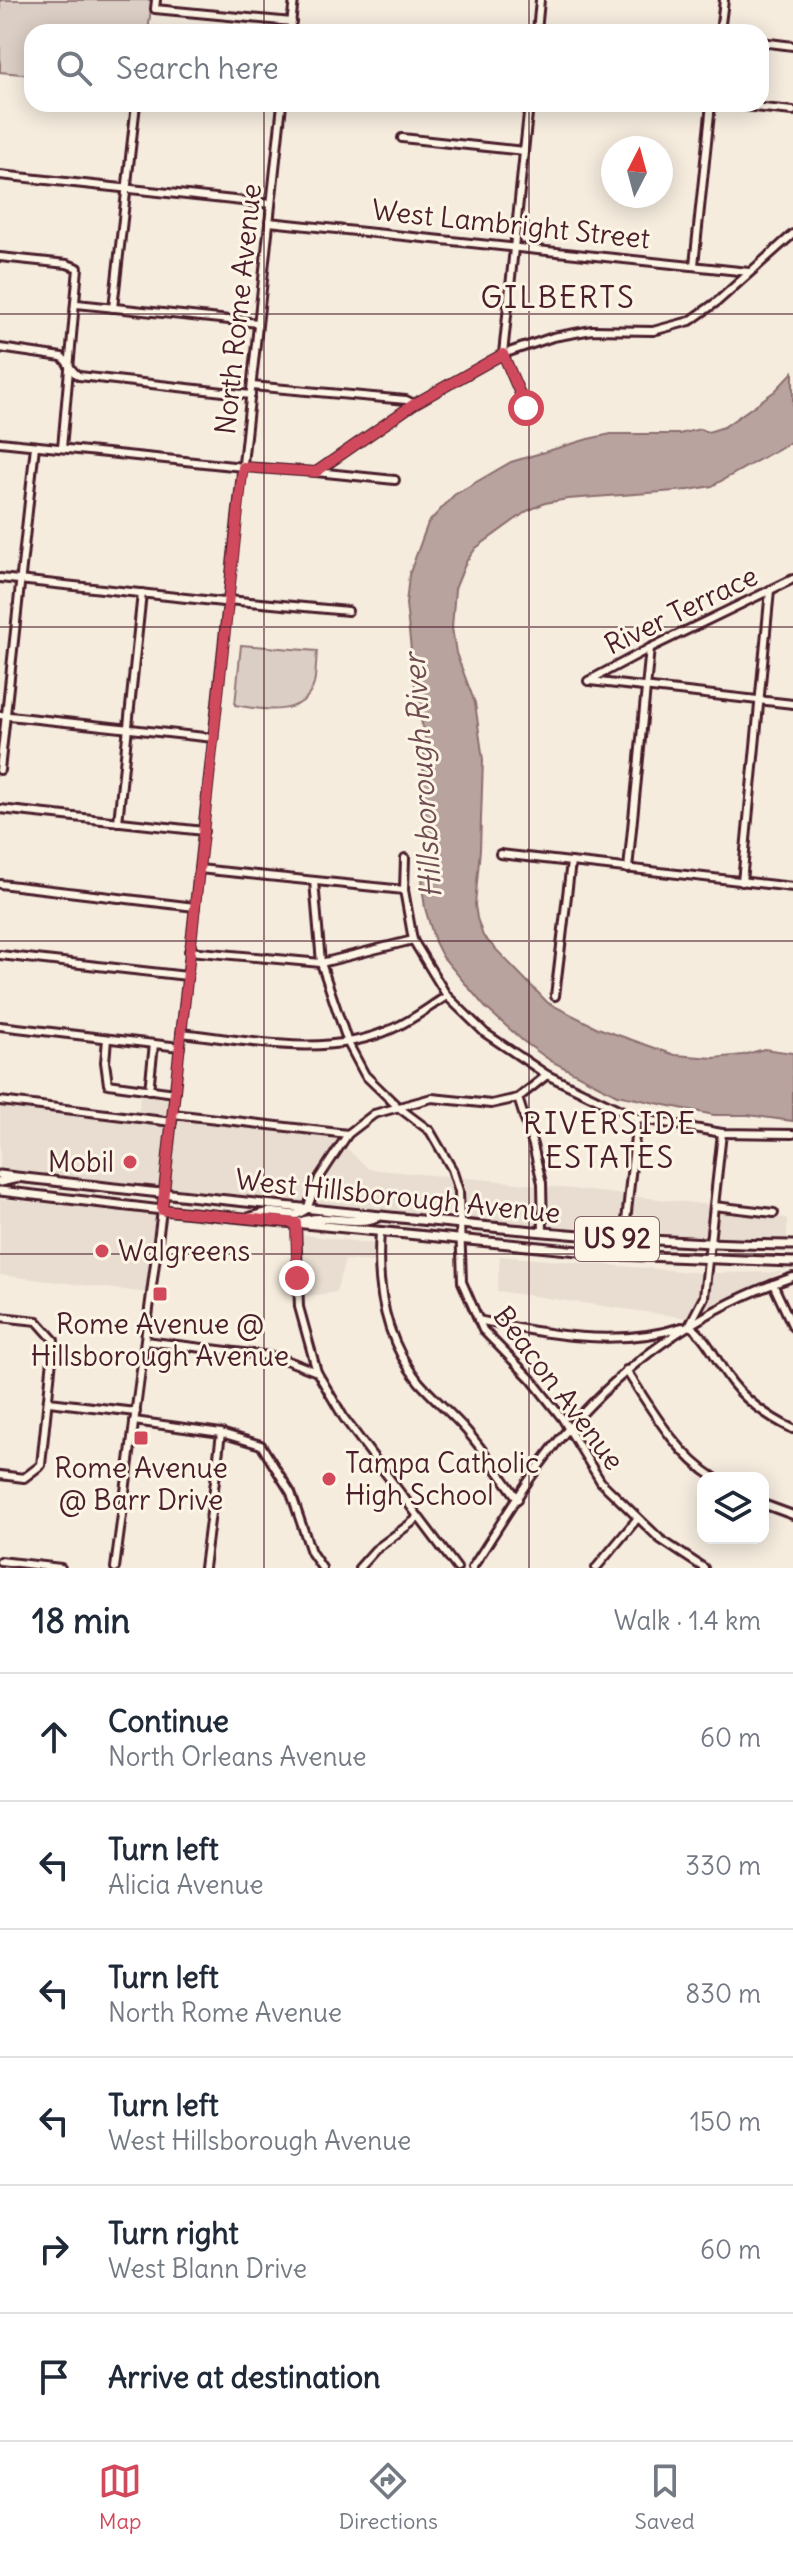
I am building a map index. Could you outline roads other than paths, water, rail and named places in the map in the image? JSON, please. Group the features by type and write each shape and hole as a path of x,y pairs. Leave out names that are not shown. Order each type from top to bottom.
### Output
{"main road":[{"name":"West Hillsborough Avenue","path":"0,1175 163,1195 624,1240 709,1245 793,1245"},
{"path":"0,1182 20,1177"},
{"name":"West Hillsborough Avenue","path":"0,1191 459,1240 708,1261 793,1262"},
{"path":"245,1218 269,1212 296,1215 307,1209"},
{"path":"296,1223 315,1217 367,1221 380,1216"}],"street":[{"path":"156,0 155,9 292,22 294,0"},
{"path":"538,24 540,0"},
{"path":"721,24 724,0"},
{"path":"769,43 793,46"},
{"path":"769,109 793,111"},
{"path":"113,308 135,112"},
{"name":"North Rome Avenue","path":"115,1568 162,1210 281,112"},
{"path":"526,408 503,354 528,112"},
{"path":"694,265 710,112"},
{"path":"402,138 524,151"},
{"path":"0,175 271,204"},
{"name":"West Lambright Street","path":"269,222 513,245 749,272"},
{"path":"316,472 414,404 503,354 553,337 592,330 653,331 690,321 718,301 793,234"},
{"path":"0,257 67,264 78,268 62,448"},
{"path":"77,304 258,323"},
{"path":"0,348 57,355 69,363 79,376 251,395"},
{"path":"252,386 406,400 414,404"},
{"path":"0,442 395,480"},
{"path":"0,770 3,716 35,446"},
{"path":"0,578 223,602 348,611"},
{"name":"River Terrace","path":"646,688 588,681 793,579"},
{"path":"742,882 770,590"},
{"path":"118,822 142,593"},
{"path":"628,869 650,648"},
{"path":"646,688 793,704"},
{"path":"3,716 214,738"},
{"path":"0,809 204,831"},
{"path":"500,854 793,887"},
{"path":"405,858 404,890 413,940 447,996 485,1033 547,1075 637,1118 722,1133 793,1134"},
{"path":"555,996 571,862"},
{"path":"199,869 404,890"},
{"name":"Beacon Avenue","path":"314,881 321,963 348,1043 365,1075 398,1107 430,1131 452,1169 459,1191 462,1282 483,1330 531,1379 568,1429 601,1482 660,1539 704,1568"},
{"path":"0,884 195,907"},
{"path":"189,951 321,963 413,940"},
{"path":"0,955 187,976"},
{"path":"181,1033 312,1047 348,1043 394,1028 447,996"},
{"path":"0,1026 180,1047"},
{"path":"107,1039 105,1062 108,1084 175,1093"},
{"path":"149,1090 154,1044"},
{"path":"307,1209 319,1178 348,1134 374,1114 432,1098 491,1104 518,1098 547,1075"},
{"path":"518,1098 542,1183 543,1232"},
{"path":"0,1101 348,1134"},
{"path":"624,1240 637,1118"},
{"path":"478,1320 531,1331 626,1337 659,1334 689,1325 704,1297 722,1133"},
{"path":"714,1206 774,1213"},
{"path":"296,1223 299,1307 317,1372 344,1418 457,1568"},
{"path":"380,1232 378,1281 396,1345 418,1380 481,1448 518,1499"},
{"path":"472,1568 568,1429 626,1370 689,1325 744,1295 793,1277"},
{"path":"773,1284 793,1327"},
{"path":"0,1317 37,1321 54,1340 41,1465 24,1478 0,1475"},
{"path":"689,1325 702,1334 728,1377 743,1394 759,1409 793,1429"},
{"path":"145,1341 278,1357 317,1372"},
{"path":"626,1370 663,1427 689,1457 708,1472"},
{"path":"49,1402 136,1412"},
{"path":"134,1421 221,1433 261,1445 291,1493 311,1552 322,1568"},
{"path":"204,1568 221,1433"},
{"path":"769,1506 793,1515"},
{"path":"359,1568 375,1550 418,1518"},
{"path":"596,1568 637,1519"},
{"path":"0,1561 61,1568"}],"water":[{"name":"Hillsborough River","path":"793,372 793,439 789,443 712,486 568,499 545,503 527,511 476,548 466,562 455,589 452,628 456,653 475,703 483,760 475,905 483,936 548,1003 598,1028 675,1055 714,1058 764,1049 793,1053 793,1121 748,1115 714,1115 617,1095 551,1061 523,1041 485,1007 442,956 425,908 422,886 427,822 422,794 425,736 417,704 406,604 409,575 428,523 454,495 511,462 588,439 611,434 679,434 700,429 708,432 724,427 775,391"}],"place":[{"name":"Mobil","path":"130,1162"},
{"name":"Walgreens","path":"102,1251"},
{"name":"Rome Avenue @ Hillsborough Avenue","path":"160,1294"},
{"name":"Rome Avenue @ Barr Drive","path":"141,1438"},
{"name":"Tampa Catholic High School","path":"329,1479"}],"district":[{"name":"GILBERTS","path":"558,298"},
{"name":"RIVERSIDE ESTATES","path":"610,1141"}]}
